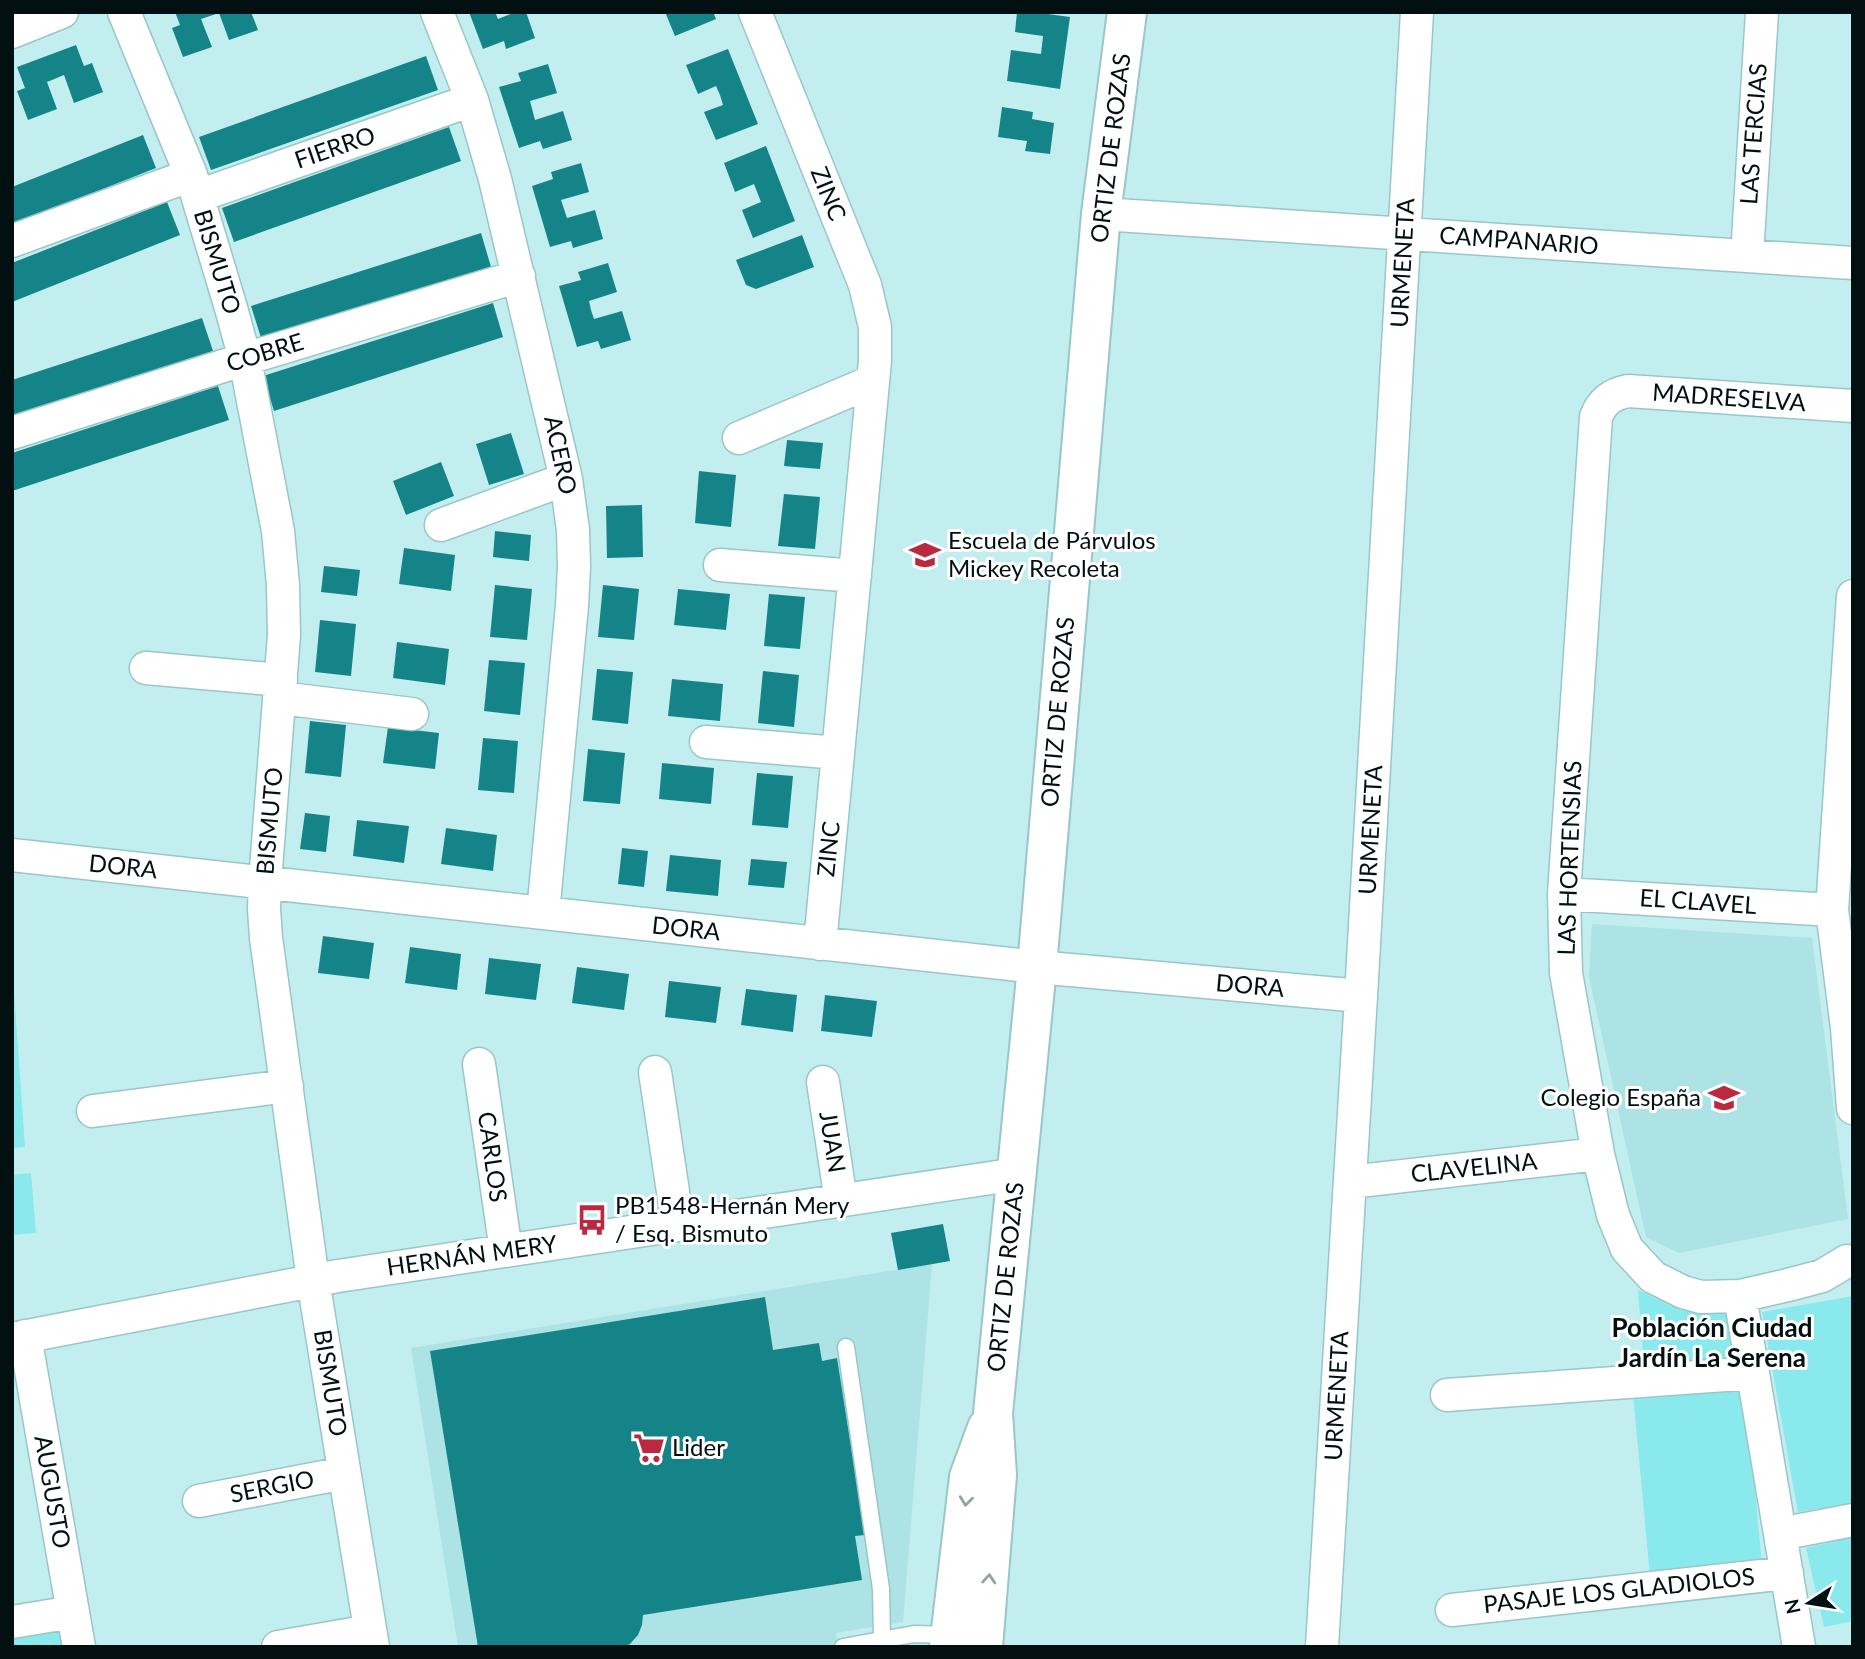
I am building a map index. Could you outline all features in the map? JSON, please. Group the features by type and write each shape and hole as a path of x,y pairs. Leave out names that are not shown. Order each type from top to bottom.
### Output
{"street":[{"path":"12,32 62,12"},
{"name":"BISMUTO","path":"124,12 194,186 246,359 278,531 284,584 284,635 264,909 313,1280 371,1639"},
{"name":"ACERO","path":"437,12 472,100 495,179 566,479 573,530 572,606 543,913"},
{"name":"ZINC","path":"755,12 865,285 875,327 873,381 820,944"},
{"name":"ORTIZ DE ROZAS","path":"965,1644 969,1477 993,1413 1037,967 1101,214 1128,12"},
{"name":"URMENETA","path":"1322,1647 1417,12"},
{"name":"LAS TERCIAS","path":"1747,256 1762,12"},
{"name":"FIERRO","path":"12,242 472,100"},
{"name":"CAMPANARIO","path":"1101,214 1853,262"},
{"name":"COBRE","path":"12,433 519,276"},
{"path":"739,438 873,381"},
{"name":"MADRESELVA","path":"1607,399 1628,391 1853,406"},
{"name":"LAS HORTENSIAS","path":"1607,399 1596,417 1564,894 1566,973 1598,1154 1614,1215 1627,1249 1653,1277 1683,1292 1701,1297 1740,1296 1822,1276 1851,1257"},
{"path":"441,525 566,479"},
{"path":"720,565 855,576"},
{"path":"1853,596 1832,910 1850,1027 1853,1108"},
{"path":"146,668 281,689 412,714"},
{"path":"706,742 838,753"},
{"name":"DORA","path":"12,855 1037,967 1361,996"},
{"name":"EL CLAVEL","path":"1564,894 1832,910"},
{"name":"CARLOS","path":"479,1064 506,1251"},
{"path":"655,1072 678,1225"},
{"name":"JUAN","path":"823,1082 841,1201"},
{"path":"93,1111 287,1086"},
{"name":"CLAVELINA","path":"1350,1182 1598,1154"},
{"name":"HERNÁN MERY","path":"19,1338 313,1280 1017,1174"},
{"path":"1740,1296 1799,1647"},
{"name":"AUGUSTO","path":"19,1338 79,1647"},
{"path":"1447,1395 1754,1374"},
{"name":"SERGIO","path":"199,1501 344,1473"},
{"path":"1780,1534 1853,1520"},
{"name":"PASAJE LOS GLADIOLOS","path":"1452,1610 1787,1573"},
{"path":"12,1622 73,1612"},
{"path":"278,1647 371,1639"}],"lane":[{"path":"846,1347 881,1589 882,1639"},
{"path":"843,1647 914,1633 965,1644"}],"shaded area":[{"name":"Colegio España","path":"1592,924 1812,938 1848,1219 1679,1253 1646,1237 1589,977"},
{"path":"12,963 25,1147 12,1148"},
{"path":"31,1173 36,1233 12,1235 12,1175"},
{"name":"Lider","path":"932,1264 903,1622 836,1633 838,1647 458,1647 411,1348"},
{"path":"1638,1290 1673,1307 1736,1302 1741,1362 1644,1369"},
{"path":"1853,1296 1853,1503 1798,1512 1762,1312"},
{"path":"1745,1383 1762,1565 1650,1576 1633,1394"},
{"path":"1853,1537 1853,1621 1824,1627 1806,1548"},
{"path":"59,1626 63,1647 12,1647 12,1635"}],"building":[{"path":"175,12 251,12 258,30 229,40 219,13 201,19 212,47 183,57 172,28 180,25"},
{"path":"469,12 495,12 498,19 516,12 526,12 535,38 506,49 504,41 483,49"},
{"path":"665,12 713,12 716,19 675,36"},
{"path":"1017,12 1049,12 1048,14 1070,17 1060,89 1007,81 1011,50 1041,54 1043,36 1015,32"},
{"path":"76,45 84,66 92,63 103,92 74,103 64,75 47,82 57,109 28,120 17,91 25,88 17,67"},
{"path":"728,49 758,124 716,140 704,112 723,105 720,95 716,86 698,94 686,65"},
{"path":"426,56 438,90 211,170 199,137"},
{"path":"548,64 557,93 530,101 535,120 563,111 572,140 543,149 540,141 519,148 499,87 521,81 518,73"},
{"path":"1002,107 1033,112 1032,119 1054,123 1050,154 1025,151 1027,141 998,137"},
{"path":"449,127 461,161 234,242 222,208"},
{"path":"143,135 156,168 12,225 12,187"},
{"path":"766,146 795,221 753,238 742,210 761,202 754,184 735,192 724,163"},
{"path":"581,163 589,192 561,200 567,218 595,210 603,239 573,248 571,241 550,247 532,186 553,179 551,172"},
{"path":"167,202 180,235 12,302 12,263"},
{"path":"481,233 491,267 262,341 251,306"},
{"path":"802,235 814,267 756,289 746,285 736,260"},
{"path":"608,263 617,292 589,301 591,310 594,319 622,311 631,340 601,349 598,341 577,347 559,286 581,280 578,272"},
{"path":"493,303 503,337 274,411 263,376"},
{"path":"202,318 213,351 12,417 12,380"},
{"path":"218,386 229,420 12,491 12,453"},
{"path":"511,433 524,474 489,485 476,444"},
{"path":"787,440 823,443 820,469 784,466"},
{"path":"441,462 454,496 406,515 393,481"},
{"path":"699,471 736,475 731,527 695,523"},
{"path":"784,494 820,497 815,549 778,546"},
{"path":"642,505 643,557 607,558 606,506"},
{"path":"495,531 531,535 529,561 493,557"},
{"path":"404,548 455,555 451,591 399,584"},
{"path":"324,566 360,570 357,596 321,592"},
{"path":"495,585 532,589 527,640 490,637"},
{"path":"603,585 639,589 634,640 598,637"},
{"path":"678,589 730,594 726,630 674,625"},
{"path":"769,594 805,597 800,649 764,646"},
{"path":"320,620 356,624 351,676 315,672"},
{"path":"397,642 449,649 445,685 393,678"},
{"path":"489,660 525,663 520,715 484,711"},
{"path":"597,669 633,672 628,724 592,720"},
{"path":"763,671 799,675 794,727 758,723"},
{"path":"672,679 723,684 720,721 668,716"},
{"path":"310,721 346,725 341,777 305,773"},
{"path":"388,727 439,733 435,769 383,763"},
{"path":"483,738 518,741 514,793 478,790"},
{"path":"588,749 625,753 620,804 583,801"},
{"path":"662,763 714,768 711,804 659,799"},
{"path":"757,773 793,776 788,828 752,825"},
{"path":"305,813 330,816 326,852 300,849"},
{"path":"357,820 409,826 404,863 353,856"},
{"path":"446,828 497,835 493,871 441,864"},
{"path":"622,848 648,851 644,887 618,884"},
{"path":"670,855 721,860 718,896 666,891"},
{"path":"751,859 787,862 784,888 748,885"},
{"path":"323,936 374,943 369,979 318,973"},
{"path":"410,947 461,954 457,990 405,983"},
{"path":"489,958 541,964 536,1000 485,994"},
{"path":"577,967 629,974 624,1010 572,1003"},
{"path":"669,981 721,987 716,1023 665,1017"},
{"path":"746,989 797,995 793,1032 741,1025"},
{"path":"825,995 877,1001 872,1037 821,1031"},
{"path":"943,1224 950,1261 898,1270 891,1233"},
{"name":"Lider","path":"765,1297 773,1350 819,1343 822,1361 837,1358 865,1535 855,1536 862,1580 643,1615 638,1635 624,1647 478,1647 430,1351"}],"place":[{"name":"Escuela de Párvulos Mickey Recoleta","path":"925,555"},
{"name":"Colegio España","path":"1724,1098"},
{"name":"PB1548-Hernán Mery / Esq. Bismuto","path":"592,1220"},
{"name":"Lider","path":"649,1448"}],"district":[{"name":"Población Ciudad Jardín La Serena","path":"1712,1343"}]}
